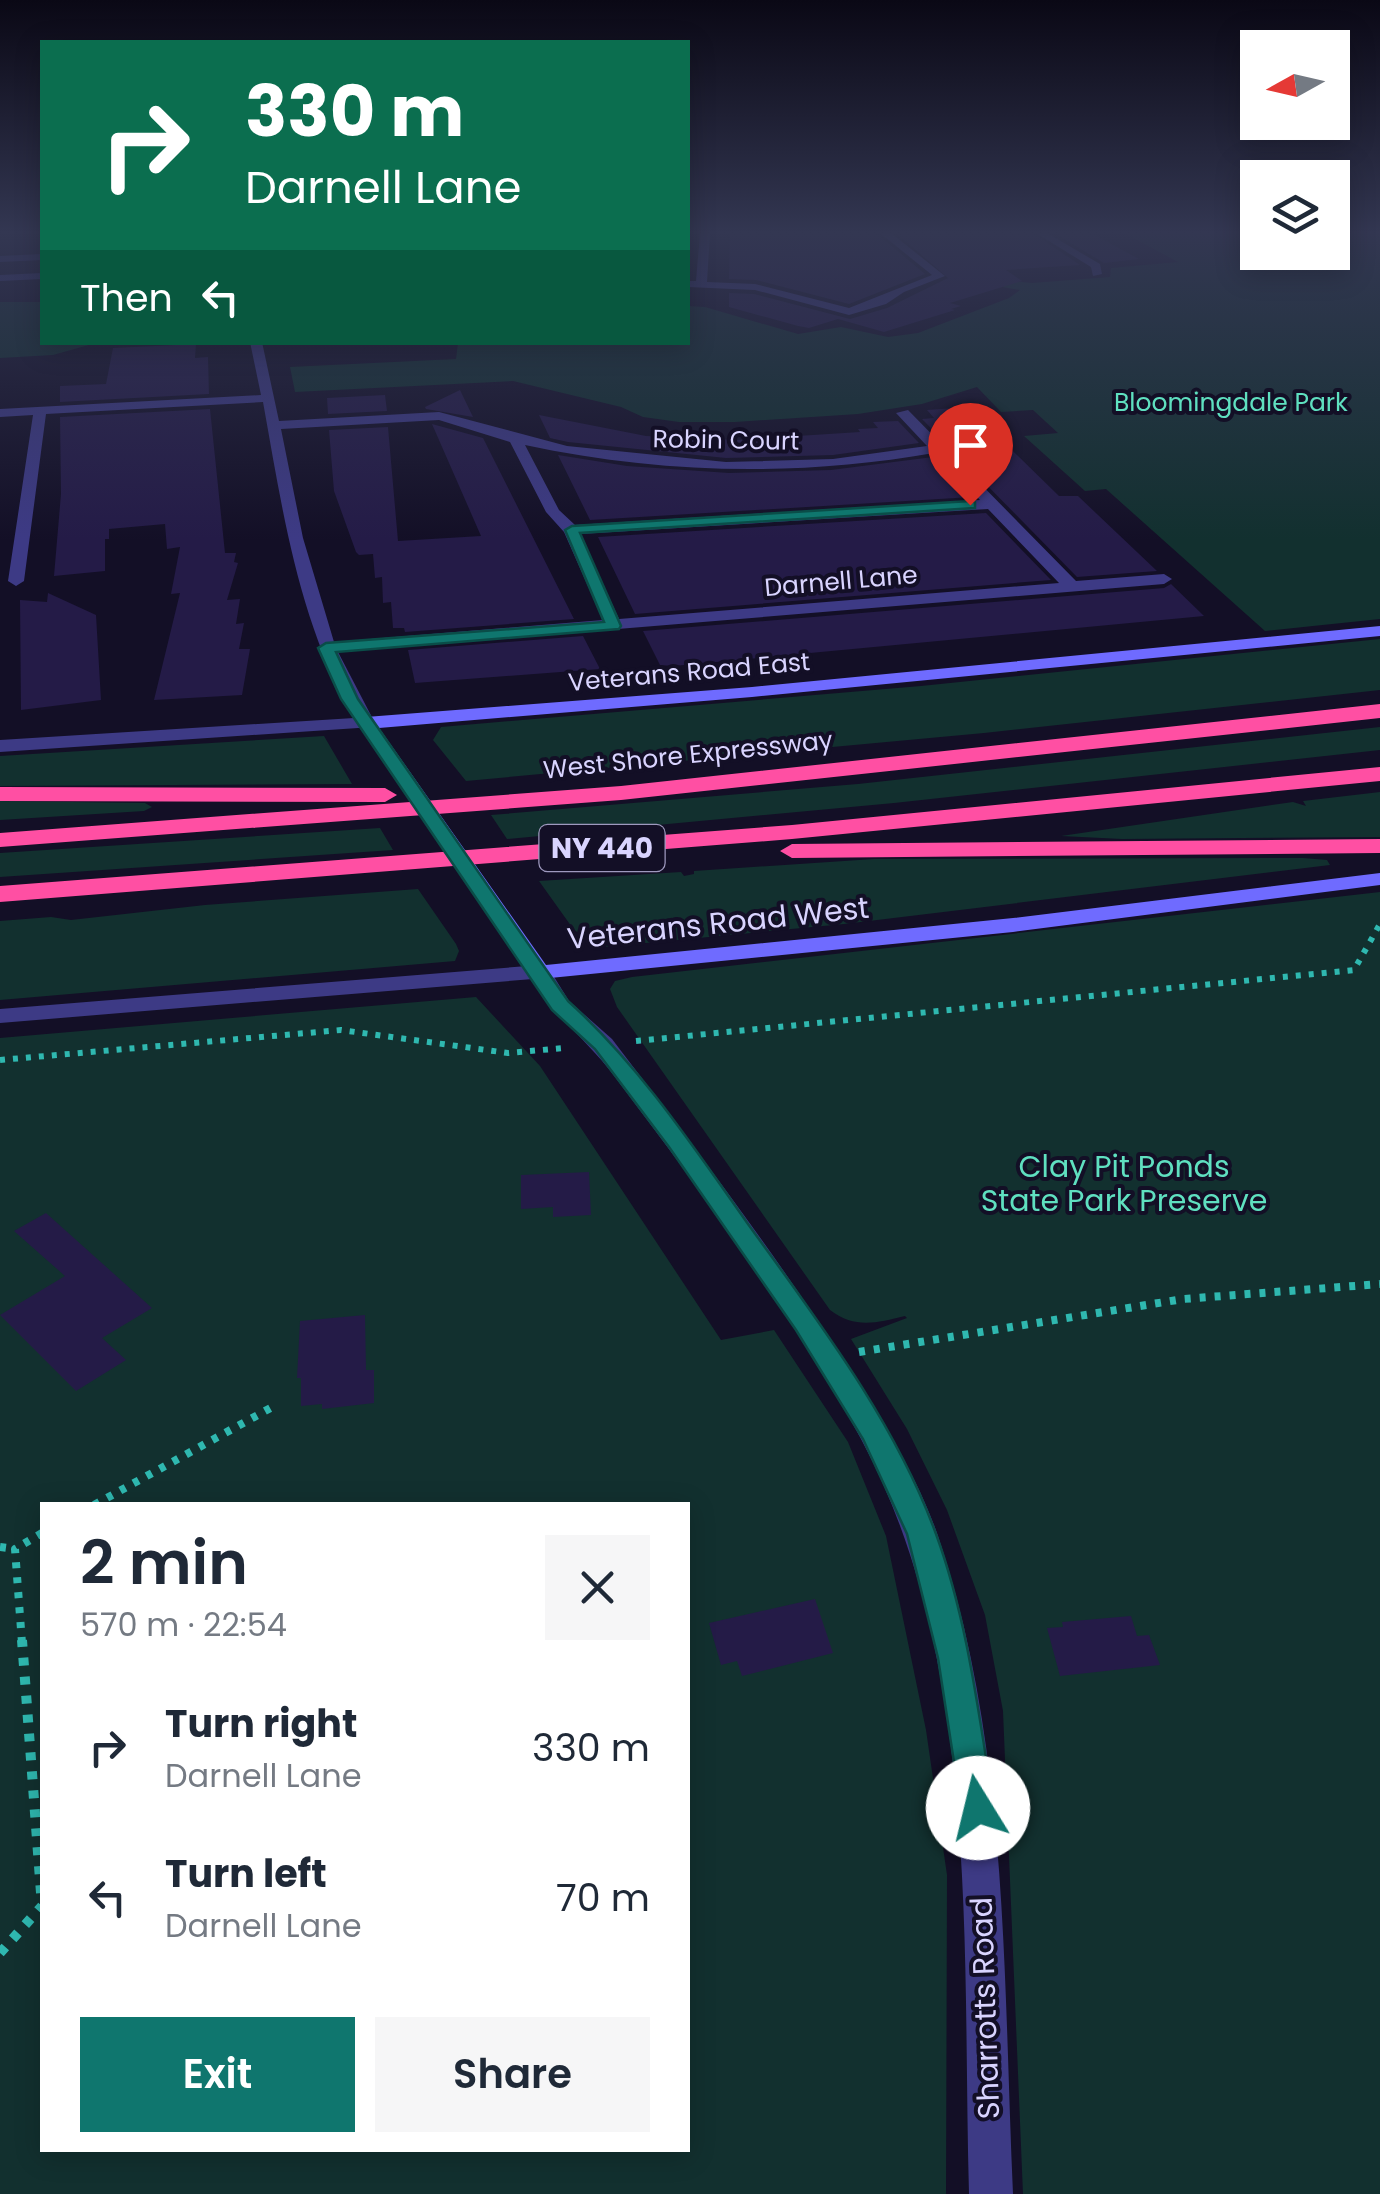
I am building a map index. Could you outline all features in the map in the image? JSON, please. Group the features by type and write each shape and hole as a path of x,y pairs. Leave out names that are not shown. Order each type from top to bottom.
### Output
{"highway":[{"name":"West Shore Expressway","path":"0,840 478,806 1380,711"},
{"path":"0,794 207,797 447,793 827,770"},
{"name":"NY 440","path":"0,894 753,836 1380,774"},
{"path":"75,890 320,885 639,860 861,849 1380,846"}],"street":[{"name":"Sharrotts Road","path":"257,345 289,510 335,672 560,1006 603,1044 678,1142 828,1357 875,1434 922,1534 954,1658 978,1808 991,2194"},
{"path":"0,413 269,398"},
{"path":"16,582 40,411"},
{"path":"904,414 1072,587"},
{"name":"Robin Court","path":"274,425 438,416 463,420 515,440 618,459 726,466 824,464 938,448"},
{"path":"515,440 552,512 572,530 614,626"},
{"path":"572,530 992,504"},
{"path":"0,536 20,536"},
{"name":"Darnell Lane","path":"326,648 1164,579"},
{"name":"Veterans Road East","path":"0,746 734,694 1380,630"},
{"name":"Veterans Road West","path":"0,1016 540,972 976,929 1380,879"}],"path":[{"path":"0,1060 341,1030 508,1054 1354,970 1380,924"},
{"path":"828,1357 1183,1299 1380,1284"},
{"path":"99,1502 276,1405"},
{"path":"0,1547 15,1548 40,1534"},
{"path":"15,1548 40,1879"},
{"path":"0,1954 40,1908"}],"green space":[{"path":"0,335 40,335 40,345 89,345 53,355 0,358"},
{"name":"Bloomingdale Park","path":"690,335 1380,335 1380,619 1265,631 1106,489 1085,491 1024,436 1058,433 1033,410 1001,412 977,387 922,404 858,414 679,422 643,417 621,407 513,381 295,392 290,367 456,359 458,345 690,345"},
{"path":"1380,639 1380,690 984,733 466,781 433,740 441,727 921,686"},
{"path":"1380,727 1380,750 894,803 507,839 491,815 858,784"},
{"path":"324,736 352,784 0,786 0,756"},
{"path":"1380,792 1380,837 1061,836 1293,802 1306,806 1303,801"},
{"path":"0,801 145,803 152,807 144,811 0,820"},
{"path":"380,828 393,850 0,877 0,853"},
{"path":"874,859 1327,860 1330,865 844,924 593,948 591,940 574,930 539,881 681,872 684,876 694,871"},
{"path":"418,889 456,944 459,951 455,961 0,1000 0,921 51,917 71,920 205,905"},
{"name":"Clay Pit Ponds State Park Preserve","path":"1380,892 1380,2194 1023,2194 1003,1711 985,1615 947,1510 907,1429 851,1339 907,1318 857,1322 830,1310 617,1007 610,989 615,981 632,977"},
{"path":"476,997 540,1066 721,1340 774,1330 848,1442 886,1536 926,1730 947,1875 946,2194 0,2194 0,1038"}],"building":[{"path":"196,345 195,358 208,357 209,394 60,402 60,386 106,384 113,348"},
{"path":"460,390 473,417 426,409 425,407"},
{"path":"385,395 387,411 328,414 327,398"},
{"path":"968,407 1059,496 1078,496 1157,571 1077,577 922,419 934,418 927,410"},
{"path":"210,409 225,553 236,553 234,562 238,563 227,600 240,599 236,624 244,623 239,649 250,649 242,695 154,700 180,593 171,594 180,547 167,549 165,524 109,529 109,539 105,539 105,571 54,576 61,494 60,417"},
{"path":"539,415 646,436 736,440 860,432 858,429 878,428 873,422 898,421 919,443 833,455 726,458 550,438"},
{"path":"432,424 483,438 574,619 405,632 404,628 393,628 391,602 383,603 382,577 375,578 373,554 356,552 334,491 329,430 388,427 398,541 481,536"},
{"path":"558,455 627,466 729,473 831,470 933,457 972,497 590,520"},
{"path":"986,513 1051,580 635,614 598,537"},
{"path":"1171,584 1204,616 673,666 660,665 643,631 1164,588"},
{"path":"48,593 96,615 101,700 21,710 20,600 47,602"},
{"path":"583,636 600,669 415,683 408,650"},
{"path":"589,1172 591,1215 553,1217 553,1207 521,1209 521,1175"},
{"path":"46,1213 152,1308 102,1338 126,1360 76,1391 0,1315 65,1276 14,1231"},
{"path":"365,1315 366,1370 374,1370 374,1403 322,1409 322,1404 301,1406 301,1378 297,1378 300,1321"},
{"path":"815,1599 833,1653 742,1676 737,1661 721,1665 709,1623"},
{"path":"1131,1616 1137,1636 1149,1635 1160,1665 1060,1676 1047,1628 1063,1627 1062,1622"}],"route":[{"path":"970,505 572,530 614,626 326,648 350,699 560,1006 603,1044 678,1142 806,1324 875,1434 922,1534 954,1658 978,1808"}]}
